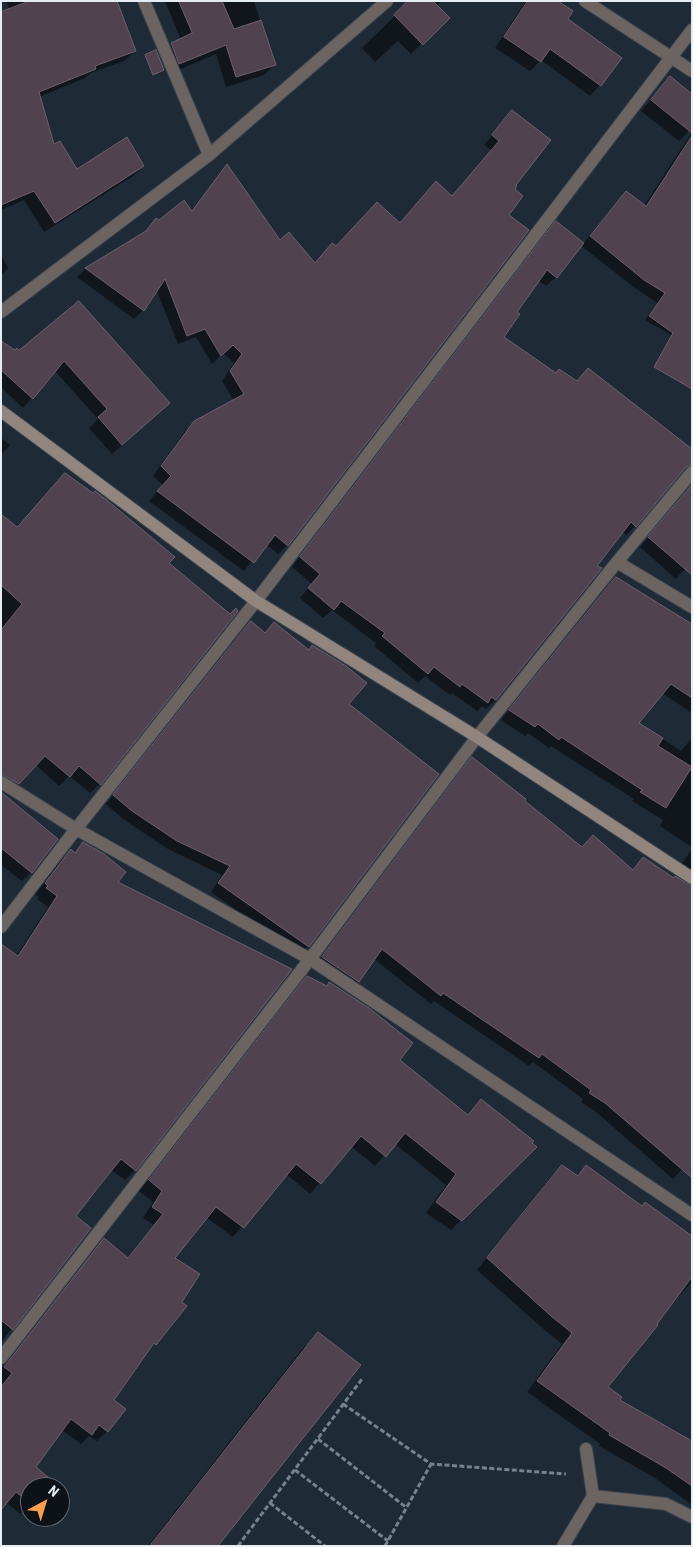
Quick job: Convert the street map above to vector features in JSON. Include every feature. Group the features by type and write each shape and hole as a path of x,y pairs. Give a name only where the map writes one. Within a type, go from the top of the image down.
{"street":[{"path":"144,1 209,155"},
{"path":"1,312 209,155 387,1"},
{"path":"585,1 692,71"},
{"path":"1,927 76,828 256,601 692,30"},
{"path":"1,411 256,601 478,737 692,878"},
{"path":"1,1358 478,737 617,562 692,472"},
{"path":"617,562 692,607"},
{"path":"1,782 76,828 310,958 692,1215"},
{"path":"563,1546 593,1496 586,1449"},
{"path":"593,1496 666,1504 692,1517"}],"path":[{"path":"239,1546 362,1379"},
{"path":"343,1404 431,1464 590,1476"},
{"path":"318,1439 407,1508"},
{"path":"385,1546 431,1464"},
{"path":"294,1470 388,1541"},
{"path":"270,1504 325,1546"}],"building":[{"path":"30,1 117,1 136,51 95,66 96,69 39,92 54,144 60,141 77,169 127,137 144,166 55,223 34,191 1,205 1,12"},
{"path":"179,1 222,1 234,29 261,20 276,65 236,77 226,45 179,64 171,43 192,33"},
{"path":"408,1 433,1 450,18 423,45 394,15"},
{"path":"528,1 558,1 573,11 568,19 622,58 601,86 550,49 541,62 504,37"},
{"path":"156,50 164,70 153,75 145,55"},
{"path":"670,76 692,94 692,133 651,100"},
{"path":"512,110 551,140 516,185 515,189 523,196 509,215 529,230 288,546 275,535 254,563 157,491 171,476 161,466 194,421 244,394 230,371 242,354 233,345 221,356 205,329 187,336 165,279 144,311 85,268 146,231 156,218 159,220 184,200 192,211 227,164 280,240 289,232 315,263 332,243 336,246 377,202 400,223 436,181 452,196 499,141 492,135"},
{"path":"692,136 692,389 654,367 673,333 649,316 665,293 644,280 590,236 626,191 646,206"},
{"path":"556,221 584,243 557,278 547,270 517,312 520,314 504,337 556,373 559,369 577,381 588,368 692,449 692,464 686,467 636,527 631,522 597,566 602,568 496,700 491,697 488,703 462,684 460,687 434,667 428,674 382,636 385,633 341,601 334,610 308,588 320,574 300,557"},
{"path":"79,301 170,403 122,445 98,417 107,409 64,361 33,399 1,370 1,341 15,350 17,348 19,350"},
{"path":"65,473 93,493 95,491 175,557 169,563 230,614 236,608 238,611 101,785 79,766 70,777 45,756 19,784 1,774 1,630 22,604 1,585 1,514 17,527"},
{"path":"692,485 692,575 648,537"},
{"path":"616,577 692,624 692,698 671,684 639,723 663,738 658,746 692,767 666,808 561,737 559,740 538,724 535,727 509,710"},
{"path":"251,621 265,633 274,622 309,650 312,645 346,666 367,683 349,704 439,774 309,947 218,883 230,866 177,841 132,811 113,795"},
{"path":"472,757 526,799 525,801 582,847 593,835 633,870 643,857 674,878 675,876 692,886 692,1178 605,1103 589,1093 591,1090 542,1054 539,1058 443,993 441,996 382,949 359,982 322,957"},
{"path":"1,792 58,839 32,873 1,848"},
{"path":"83,842 104,854 126,872 118,882 292,969 136,1171 121,1159 96,1190 76,1216 91,1228 13,1330 1,1320 1,944 18,956 57,896 46,888 48,886 45,883 71,849 75,853"},
{"path":"307,976 327,986 329,982 369,1008 413,1043 400,1060 468,1115 481,1099 534,1141 532,1143 537,1147 462,1221 436,1202 456,1174 405,1133 386,1157 361,1136 321,1184 296,1164 244,1228 216,1207 175,1258 200,1274 182,1302 187,1306 156,1345 154,1343 114,1400 126,1409 108,1432 99,1425 92,1435 71,1419 36,1467 48,1477 20,1477 20,1495 16,1492 1,1510 1,1387 12,1373 4,1367 104,1238 128,1258 163,1214 152,1207 162,1191 149,1180"},
{"path":"562,1165 578,1176 586,1165 642,1206 645,1202 692,1236 692,1277 658,1325 608,1387 622,1397 620,1400 692,1441 692,1486 666,1468 609,1435 610,1433 537,1381 572,1333 487,1258"},
{"path":"318,1332 361,1365 218,1546 150,1546"}]}
